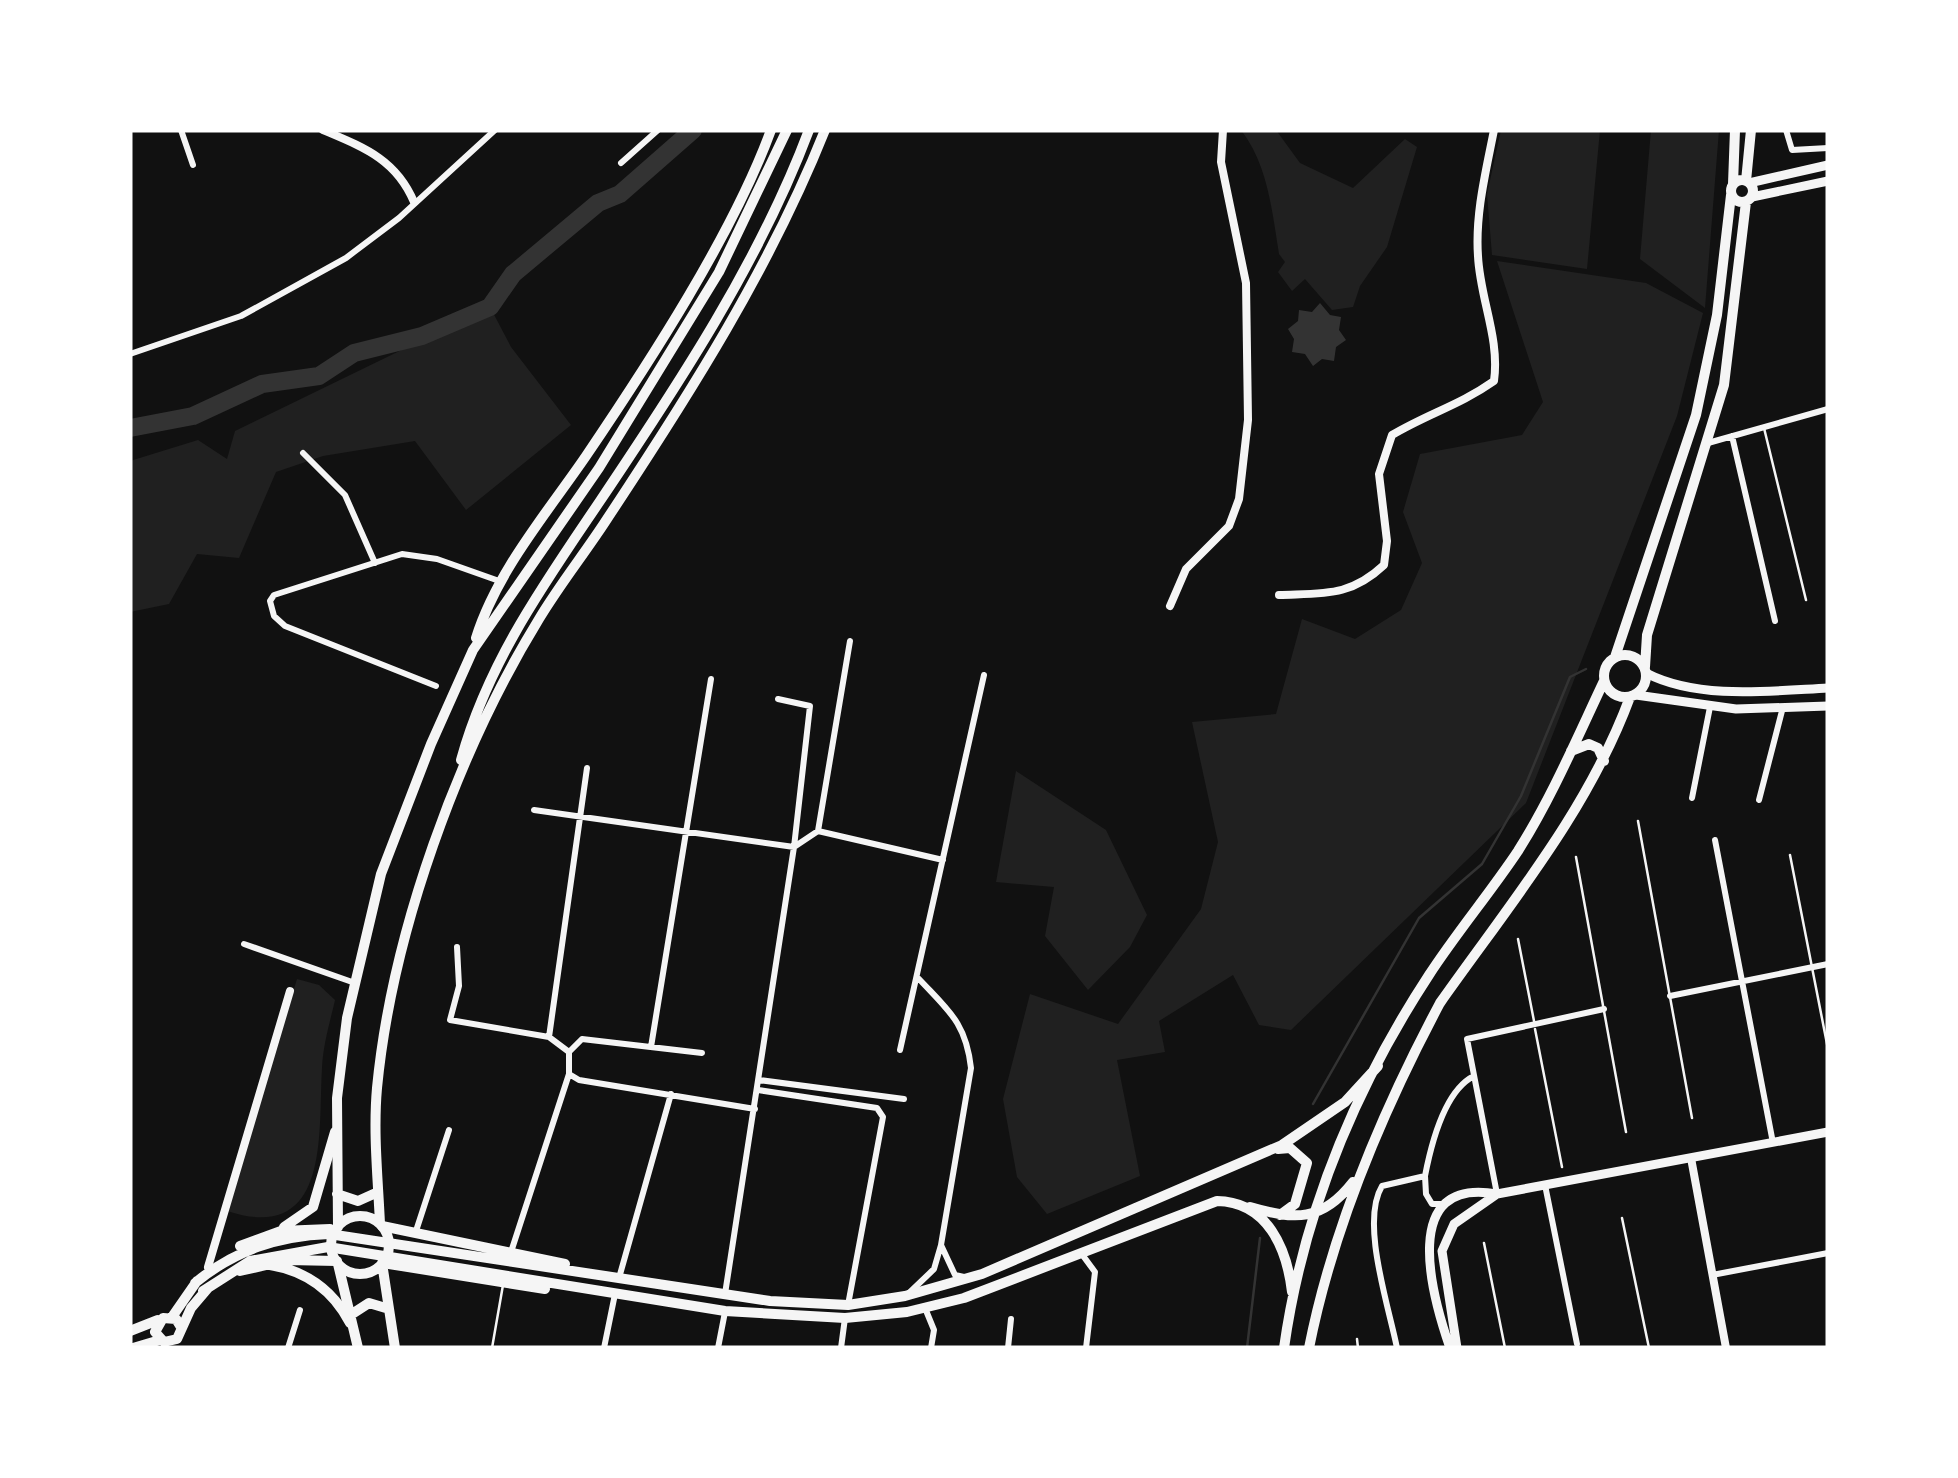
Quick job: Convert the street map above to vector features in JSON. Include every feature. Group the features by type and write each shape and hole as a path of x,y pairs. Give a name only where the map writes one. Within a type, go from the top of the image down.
{"main road":[{"path":"357,1342 332,1246 337,1228 339,1074 355,983 381,874 397,841 431,744 502,582 601,434 693,282 771,130"},
{"path":"473,650 676,347 745,222 787,130"},
{"path":"395,1348 383,1263 389,1244 381,1225 378,1192 376,1123 382,1048 430,851 468,734 506,645 536,591 699,346 766,226 809,130"},
{"path":"458,771 477,744 536,622 717,346 777,237 826,130"},
{"path":"1284,1348 1292,1292 1310,1220 1335,1150 1428,976 1517,852 1571,751 1604,681 1606,667 1615,657 1696,415 1717,315 1736,130"},
{"path":"1310,1348 1319,1296 1361,1169 1440,1003 1584,799 1633,696 1644,686 1647,635 1708,443 1730,354 1749,199 1752,130"},
{"path":"1732,190 1748,182 1828,165"},
{"path":"1732,190 1735,201 1828,181"},
{"path":"1615,657 1628,655 1666,683 1707,688 1828,688"},
{"path":"1604,681 1617,696 1710,707 1828,706"},
{"path":"1571,751 1589,744 1598,748 1604,762"},
{"path":"130,1331 172,1317 230,1258 264,1243 329,1234 725,1295 848,1305 906,1296 970,1278 1268,1150 1345,1102 1378,1066"},
{"path":"273,1233 313,1206 324,1179 337,1122"},
{"path":"1454,1348 1428,1242 1432,1224 1449,1203 1471,1194 1497,1194 1828,1132"},
{"path":"1268,1150 1290,1148 1307,1163 1295,1204 1279,1215"},
{"path":"199,1287 250,1261 318,1247 725,1311 845,1318 926,1308 964,1298 1186,1211 1230,1201 1298,1218 1320,1214 1342,1197 1361,1169"},
{"path":"337,1194 358,1201 378,1192"},
{"path":"1454,1348 1442,1252 1454,1224 1497,1194"},
{"path":"1230,1201 1258,1215 1273,1230 1288,1263 1292,1292"},
{"path":"133,1348 160,1340 176,1344 208,1266 228,1252 273,1233 301,1227 337,1228 363,1216 414,1235 619,1279"},
{"path":"199,1287 264,1264 306,1258 338,1262 360,1274 383,1263 503,1284 615,1294"},
{"path":"264,1264 305,1274 325,1289 342,1308 357,1342"},
{"path":"352,1314 369,1303 389,1309"},
{"path":"172,1317 181,1327"},
{"path":"159,1320 155,1328 160,1340"}],"street":[{"path":"182,130 193,164"},
{"path":"323,130 377,152 406,183 414,202"},
{"path":"130,354 241,316 346,258 495,130"},
{"path":"620,163 658,130"},
{"path":"1170,606 1186,568 1229,526 1239,500 1248,420 1246,283 1220,162 1223,130"},
{"path":"1280,596 1332,593 1362,586 1384,566 1387,541 1378,474 1392,434 1460,405 1494,380 1498,354 1478,257 1480,209 1494,130"},
{"path":"1786,130 1792,150 1828,148"},
{"path":"1708,443 1828,410"},
{"path":"1732,436 1775,621"},
{"path":"304,452 345,495 375,562"},
{"path":"436,686 285,626 274,616 270,601 274,594 402,554 420,555 502,582"},
{"path":"534,810 685,828 794,848 818,831 850,642"},
{"path":"900,1050 984,675"},
{"path":"651,1047 711,680"},
{"path":"725,1295 794,848 810,706 778,699"},
{"path":"1692,798 1710,707"},
{"path":"1759,800 1783,708"},
{"path":"549,1037 586,768"},
{"path":"818,831 942,860"},
{"path":"1715,840 1773,1143"},
{"path":"244,944 355,983"},
{"path":"457,947 460,986 450,1020 549,1037 569,1052"},
{"path":"1670,996 1828,964"},
{"path":"906,1296 934,1268 941,1246 970,1068 967,1038 956,1018 918,978"},
{"path":"208,1266 290,992"},
{"path":"1497,1194 1467,1039 1604,1009"},
{"path":"511,1254 569,1074 569,1052 582,1038 702,1053"},
{"path":"569,1074 578,1080 755,1109"},
{"path":"1449,1203 1432,1204 1426,1194 1425,1176 1451,1099 1459,1084 1474,1076"},
{"path":"759,1080 904,1099"},
{"path":"758,1090 877,1108 883,1118 848,1305"},
{"path":"619,1279 670,1094"},
{"path":"414,1235 449,1130"},
{"path":"1691,1158 1726,1348"},
{"path":"1397,1348 1374,1209 1382,1186 1425,1176"},
{"path":"1545,1185 1576,1344"},
{"path":"941,1246 955,1275 970,1278"},
{"path":"1080,1252 1095,1272 1086,1348"},
{"path":"1712,1275 1828,1252"},
{"path":"604,1348 615,1294"},
{"path":"926,1308 934,1330 931,1348"},
{"path":"288,1348 300,1310"},
{"path":"718,1348 725,1311"},
{"path":"841,1348 845,1318"},
{"path":"1008,1348 1011,1319"}],"lane":[{"path":"1764,427 1806,600"},
{"path":"1638,821 1692,1118"},
{"path":"1790,854 1828,1050"},
{"path":"1576,856 1626,1132"},
{"path":"1518,939 1562,1167"},
{"path":"1622,1218 1649,1348"},
{"path":"1484,1243 1505,1348"},
{"path":"492,1348 503,1284"},
{"path":"1356,1339 1358,1348"}],"shaded area":[{"path":"1241,130 1276,130 1300,163 1353,188 1405,139 1417,147 1387,247 1360,286 1353,307 1332,310 1305,279 1292,291 1278,272 1285,262 1279,254 1268,189"},
{"path":"1501,130 1600,130 1587,269 1492,255 1487,194"},
{"path":"1651,130 1719,130 1705,308 1640,259"},
{"path":"1497,261 1646,283 1703,313 1677,416 1526,803 1291,1030 1259,1025 1233,975 1159,1021 1165,1052 1117,1060 1140,1176 1047,1214 1017,1177 1003,1099 1030,994 1118,1024 1201,909 1218,842 1192,722 1276,714 1302,619 1355,639 1401,610 1422,563 1403,512 1420,454 1522,435 1543,402"},
{"path":"1320,303 1330,315 1341,317 1339,330 1346,340 1336,347 1334,361 1322,359 1313,366 1305,354 1292,352 1294,339 1288,329 1298,321 1299,310 1312,312"},
{"path":"490,307 511,347 571,425 466,510 415,441 323,456 276,472 239,558 197,554 169,604 130,612 130,461 198,440 227,459 235,431"},
{"path":"1016,771 1106,830 1147,915 1130,947 1088,990 1045,936 1054,887 996,882"},
{"path":"297,979 319,985 335,1000 324,1051 318,1151 312,1177 302,1198 285,1212 261,1217 227,1211"}],"waterway":[{"path":"130,428 193,416 262,384 319,376 354,353 422,336 490,307 513,274 598,203 620,194 693,130"},
{"path":"1313,1104 1419,918 1482,864 1521,796 1570,677 1586,669"},
{"path":"1247,1348 1260,1238"}]}
